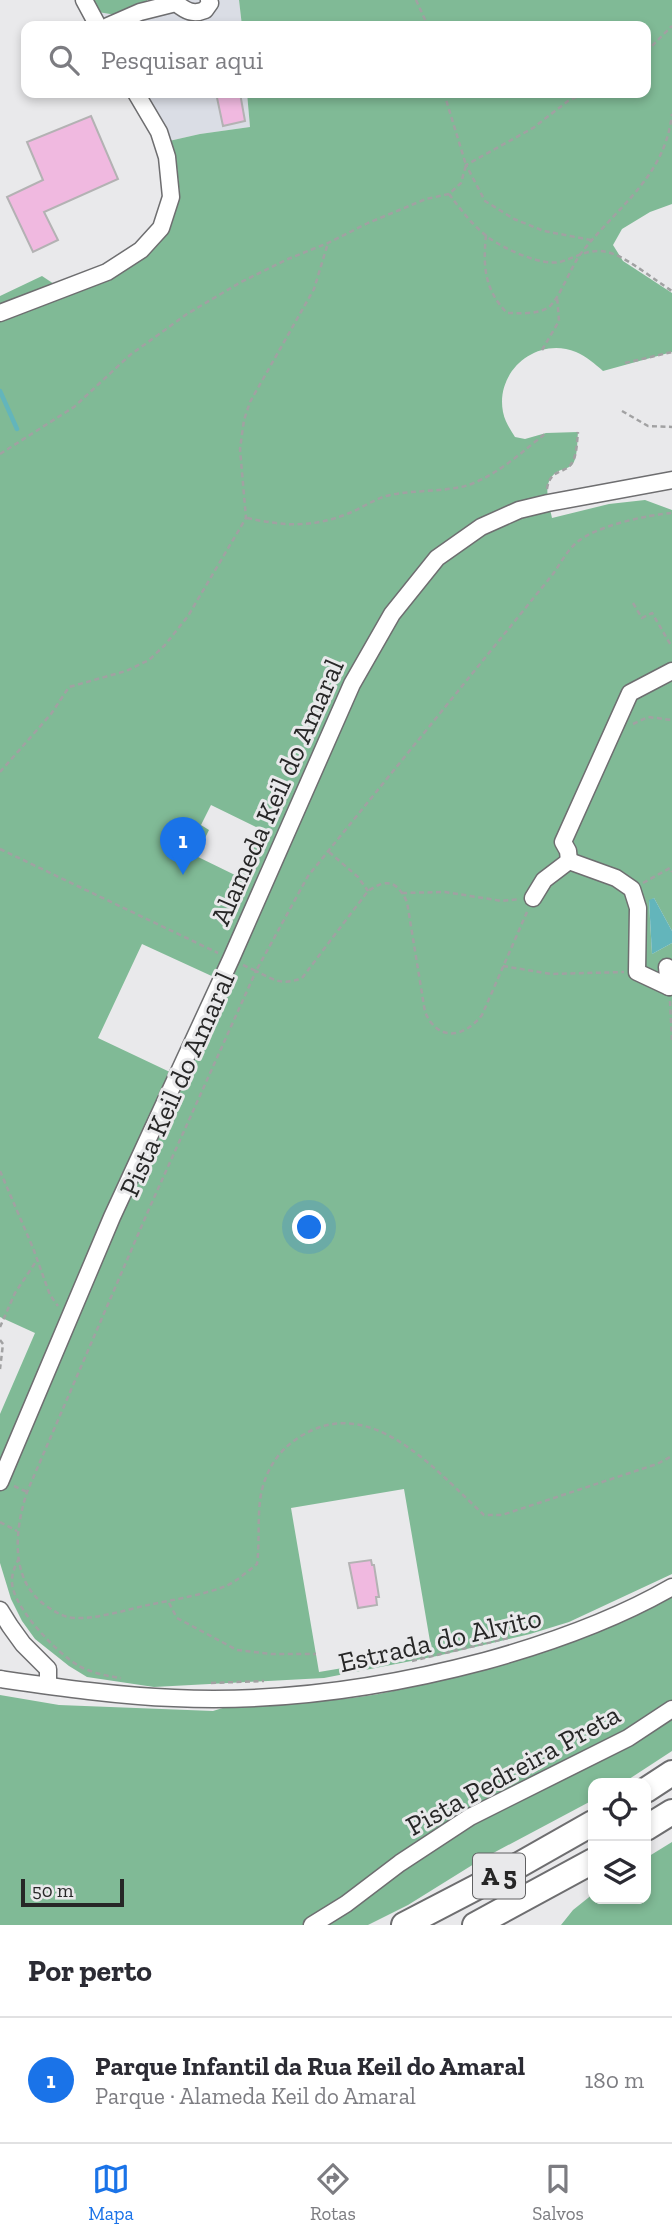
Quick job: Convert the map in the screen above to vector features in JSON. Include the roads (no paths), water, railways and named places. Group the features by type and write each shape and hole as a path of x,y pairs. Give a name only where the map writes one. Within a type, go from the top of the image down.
{"highway":[{"path":"651,1787 672,1773"},
{"path":"651,1825 672,1812"},
{"name":"A 5","path":"404,1925 588,1826"},
{"name":"A 5","path":"475,1925 588,1864"}],"street":[{"path":"83,0 95,21"},
{"path":"119,21 177,1 187,12 198,13 205,10 209,0"},
{"path":"0,313 107,272 141,250 161,228 171,197 167,157 159,132 139,98"},
{"name":"Alameda Keil do Amaral","path":"0,1482 67,1321 352,684 392,614 437,558 465,537 500,518 548,503 672,480"},
{"path":"569,861 563,842 630,693 672,671"},
{"path":"569,861 616,878 632,889 638,908 637,972 669,987 667,967"},
{"path":"533,898 544,880 569,861"},
{"name":"Estrada do Alvito","path":"0,1679 182,1698 282,1696 359,1688 405,1681 564,1637 599,1624 672,1587"},
{"path":"0,1609 23,1644 48,1668 48,1685"},
{"name":"Pista Pedreira Preta","path":"312,1925 470,1817 628,1738 672,1709"}],"water":[{"path":"654,898 672,931 672,943 652,954 649,900"}],"waterway":[{"path":"0,391 17,429"}],"place":[{"name":"Parque Infantil da Rua Keil do Amaral","path":"183,875"}]}
